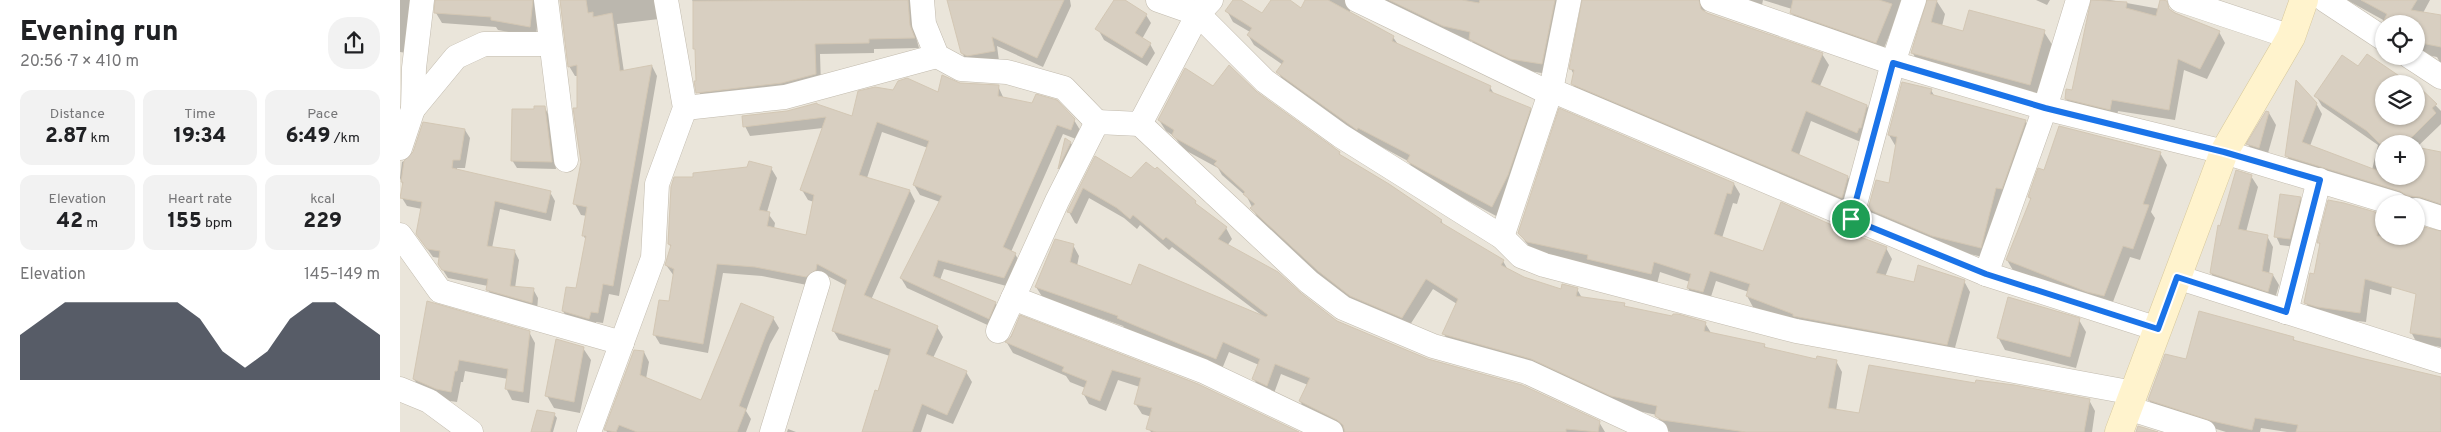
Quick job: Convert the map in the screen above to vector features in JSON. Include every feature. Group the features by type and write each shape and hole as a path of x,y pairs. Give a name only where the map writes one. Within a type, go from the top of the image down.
{"street":[{"path":"400,148 413,109 416,41 422,0"},
{"path":"546,0 566,160"},
{"path":"589,432 653,258 657,184 685,108 666,0"},
{"path":"922,0 924,24 938,56 961,69 1008,72 1064,88 1097,122 1140,124 1309,282 1342,308 1433,346 1527,372 1656,432"},
{"path":"1158,0 1204,7 1265,81 1341,136 1502,237 1521,256 1544,265 1796,331 2127,411 2204,432"},
{"path":"1357,0 1541,89 1551,90 1851,219 1986,274 2158,329"},
{"path":"1502,237 1551,90 1569,0"},
{"path":"1712,0 1893,63 2045,108 2224,152 2375,197"},
{"path":"1851,219 1893,63 1914,0"},
{"path":"1986,274 2045,108 2078,0"},
{"path":"2180,0 2291,36"},
{"path":"2127,411 2224,152 2291,36 2304,0"},
{"path":"2325,0 2375,33"},
{"path":"1140,124 1204,7"},
{"path":"413,109 456,57 484,44 552,44"},
{"path":"685,108 785,97 938,56"},
{"path":"2423,65 2441,77"},
{"path":"998,331 1057,201 1097,122"},
{"path":"2286,312 2320,180"},
{"path":"2425,213 2441,218"},
{"path":"400,235 440,291 622,343"},
{"path":"2177,277 2441,361"},
{"path":"772,432 818,283"},
{"path":"1013,298 1203,371 1331,432"},
{"path":"400,389 429,401 471,432"}],"shaded area":[{"path":"400,0 2441,0 2441,432 400,432"}],"building":[{"path":"435,0 533,0 530,27 491,20 491,17 434,13"},
{"path":"560,0 586,0 588,13 593,12 593,17 612,13 620,71 652,65 613,286 603,284 598,313 591,312 589,319 562,311 566,287 576,288 586,236 582,236 587,207 573,204 581,162 573,108 577,108 577,65 568,67"},
{"path":"908,0 910,25 915,38 869,39 869,43 815,44 816,74 782,83 696,93 694,81 696,81 695,49 693,49 693,1"},
{"path":"947,0 1064,0 1037,58 992,37 995,51 967,56 961,53"},
{"path":"1114,0 1125,0 1147,14 1135,33 1151,43 1142,58 1095,29"},
{"path":"1233,0 1241,0 1262,13 1271,0 1290,0 1301,8 1305,0 1328,0 1394,36 1392,41 1491,86 1489,91 1531,108 1508,175 1492,207 1410,163 1407,161 1410,155 1358,128 1357,130 1276,72 1284,61 1247,35 1252,28 1225,11"},
{"path":"1389,0 1462,0 1479,3 1480,0 1555,0 1542,64 1510,59 1469,39 1470,32 1443,26"},
{"path":"1582,0 1699,0 1701,9 1707,13 1823,53 1811,82 1867,105 1861,128 1859,128 1857,133 1806,111 1791,151 1848,176 1842,198 1571,84 1574,70 1569,69"},
{"path":"1793,0 1879,0 1892,4 1876,43 1790,13"},
{"path":"1927,0 1937,0 1931,22 1963,31 1969,10 2045,30 2030,85 1911,53"},
{"path":"2091,0 2127,2 2126,8 2156,16 2160,0 2163,0 2167,1 2169,9 2175,13 2220,31 2200,69 2178,59 2169,110 2112,100 2110,110 2065,99 2066,89 2072,90"},
{"path":"2361,0 2417,0 2411,10 2441,15 2441,47 2425,44 2425,15 2387,14"},
{"path":"2367,54 2375,59 2375,65 2383,65 2398,75 2375,75 2375,125 2424,125 2414,135 2375,135 2375,139 2367,131 2314,96 2342,55 2358,66"},
{"path":"1229,65 1257,92 1340,152 1339,154 1389,184 1442,220 1440,222 1504,260 1501,265 1524,277 1561,289 1562,284 1578,288 1576,296 1625,303 1624,306 1672,316 1673,314 1678,314 1706,322 1704,331 1765,344 1764,347 1816,359 1817,356 1837,360 1828,408 1859,413 1869,365 1975,383 1976,380 2014,385 2090,399 2084,432 1746,432 1662,420 1655,416 1657,406 1611,396 1531,359 1442,334 1458,299 1426,279 1402,318 1350,296 1318,271 1250,208 1255,204 1243,194 1245,192 1214,164 1217,161 1175,138 1172,135 1174,130 1158,120 1185,68 1213,86"},
{"path":"942,75 960,83 999,85 998,96 1032,103 1036,94 1057,100 1075,119 1071,130 1057,125 1003,247 1016,253 1004,278 938,260 933,276 996,302 989,319 900,278 942,196 913,185 929,141 877,122 859,175 910,190 864,295 938,326 926,354 967,371 947,415 922,404 912,432 862,432 875,390 878,391 891,349 832,331 847,280 817,264 816,270 806,277 755,267 717,264 703,344 653,335 659,300 669,301 674,269 665,265 671,245 668,244 671,187 674,177 693,177 693,173 747,167 749,161 772,167 759,210 770,212 767,226 806,235 814,195 800,190 826,117 743,127 742,116 787,111 817,103 852,116 858,91 875,87 893,90 898,81 907,78 938,92"},
{"path":"2296,80 2317,103 2302,142 2375,170 2375,183 2285,156"},
{"path":"1902,82 1932,89 1930,94 2026,120 2002,189 1996,188 1981,248 1932,236 1868,209 1876,180 1889,183 1897,137 1888,135"},
{"path":"2425,93 2437,104 2432,108 2436,113 2425,124"},
{"path":"534,106 545,106 552,162 511,161 512,109 534,109"},
{"path":"1559,108 1734,183 1731,194 1727,193 1714,234 1763,251 1781,202 1847,232 1887,247 1876,273 1914,282 1918,265 1965,280 1947,345 1793,316 1793,314 1746,296 1750,284 1710,271 1703,292 1687,288 1691,274 1654,262 1651,274 1587,259 1588,255 1527,242 1518,233"},
{"path":"2266,111 2269,112 2259,148 2246,144"},
{"path":"423,122 465,129 460,160 453,160 452,168 551,191 546,213 495,201 487,246 515,250 510,286 534,288 532,303 486,290 488,279 442,270 438,264 440,251 427,249 416,234 422,202 400,198 403,182 401,182 404,161 413,152"},
{"path":"2059,126 2161,152 2143,204 2149,205 2133,249 2123,246 2104,296 2087,292 2006,260 2031,198 2028,197 2038,168 2044,170"},
{"path":"1065,138 1071,142 1058,169"},
{"path":"2425,149 2441,152 2441,204 2425,199 2425,195 2406,195 2400,191 2380,185 2425,185"},
{"path":"1095,156 1131,178 1146,162 1155,169 1157,167 1196,201 1195,203 1227,227 1218,239 1278,272 1337,321 1428,359 1522,385 1600,421 1598,432 1566,429 1566,432 1345,432 1343,425 1337,420 1299,401 1310,378 1275,364 1267,386 1252,379 1260,359 1223,342 1216,359 1117,318 1118,316 1035,287 1055,239 1074,244 1070,262 1131,285 1139,264 1266,317 1268,315 1166,237 1163,240 1133,215 1130,219 1117,208 1083,188 1071,213 1067,212"},
{"path":"2236,170 2252,175 2238,229 2268,235 2262,271 2273,274 2268,292 2210,273 2218,225 2220,226"},
{"path":"2280,194 2301,197 2290,239 2274,237"},
{"path":"2328,200 2375,212 2375,245 2425,245 2425,227 2441,231 2441,338 2410,333 2416,294 2365,279 2360,313 2317,307 2304,303 2310,273 2314,274 2320,243 2317,243"},
{"path":"2008,297 2080,318 2070,357 1997,338"},
{"path":"427,301 530,331 523,392 505,389 508,369 459,360 451,392 436,389 413,379"},
{"path":"741,303 774,317 739,406 746,409 737,432 637,432 619,425 616,432 604,430 634,350 644,351 640,375 701,400"},
{"path":"2199,311 2294,337 2293,340 2441,377 2441,432 2296,432 2298,425 2255,418 2252,430 2212,421 2148,400 2165,354 2186,359"},
{"path":"1020,315 1198,384 1299,432 1156,432 1146,429 1152,408 1134,404 1141,378 1112,370 1100,401 1082,394 1087,381 1062,371 1064,367 1005,342 1011,337"},
{"path":"556,339 584,347 574,402 545,396"},
{"path":"537,410 555,413 550,432 531,432"},
{"path":"2138,426 2158,432 2136,432"}],"route":[{"path":"1893,63 2045,108 2224,152 2320,180 2286,312 2177,277 2158,329 1986,274 1851,219 1893,63"}]}
